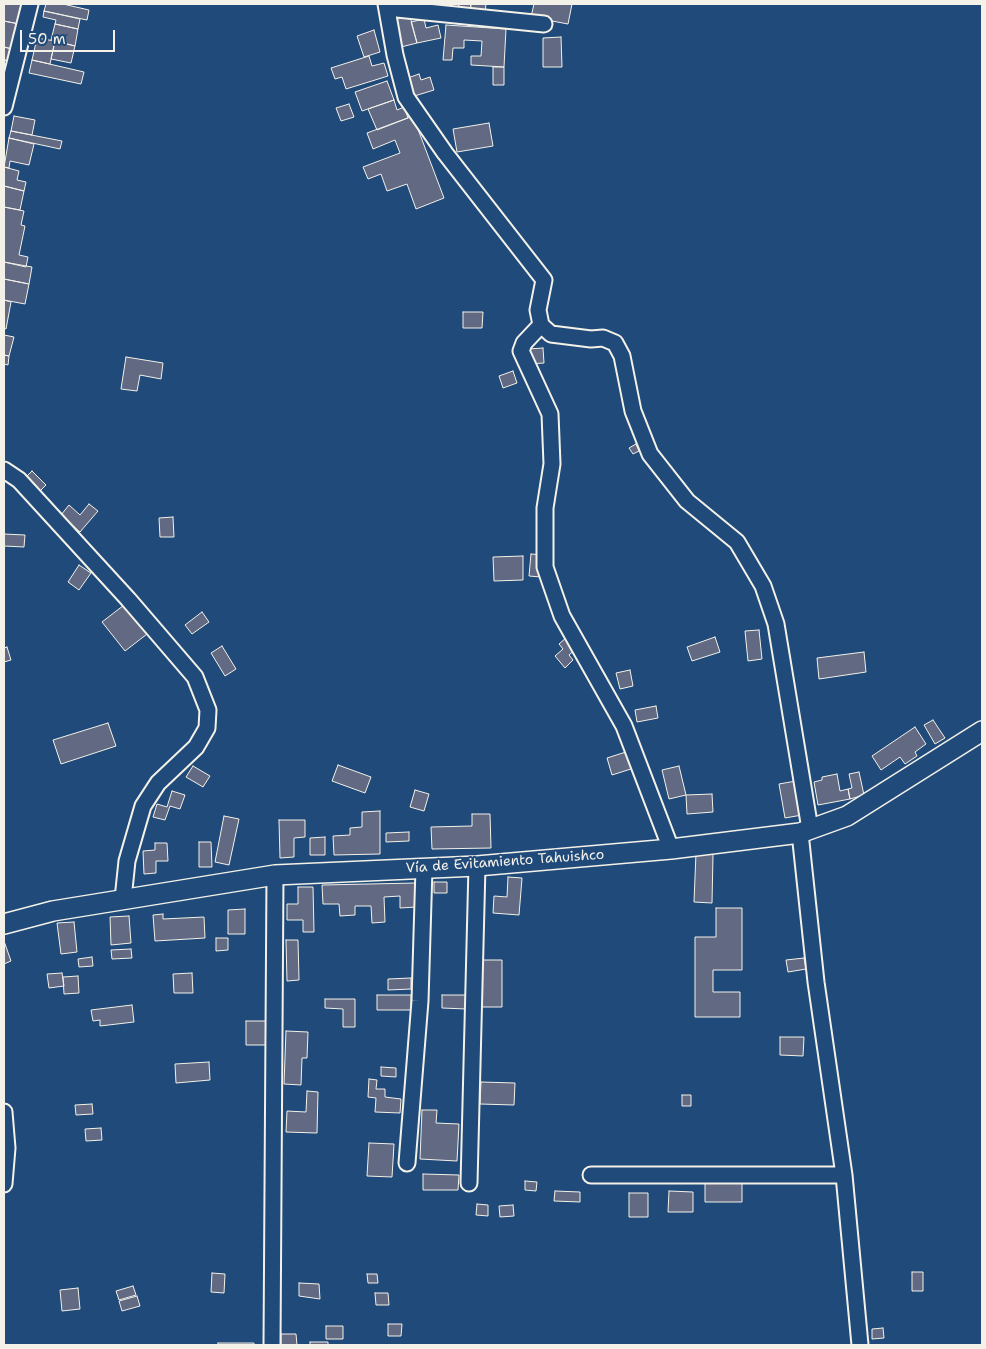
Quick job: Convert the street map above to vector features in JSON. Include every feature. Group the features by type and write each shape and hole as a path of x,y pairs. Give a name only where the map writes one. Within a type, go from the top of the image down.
{"main road":[{"name":"Vía de Evitamiento Tahuishco","path":"4,924 53,911 274,875 477,866 671,849 805,831 847,816 982,731"}],"street":[{"path":"4,108 30,4"},
{"path":"544,24 386,6 394,55 406,97 445,154 544,280 538,310 541,325 551,334 591,339 603,338 615,343 622,356 633,411 650,454 687,501 737,542 763,586 776,624 805,831 816,982 844,1175 860,1345"},
{"path":"541,325 524,343 521,351 550,414 552,464 544,508 545,567 562,616 624,726 671,849"},
{"path":"4,470 19,480 134,606 194,677 208,710 207,728 196,747 158,783 143,806 131,843 122,899"},
{"path":"469,1183 477,866"},
{"path":"406,1163 420,1001 424,868"},
{"path":"272,1345 274,875"},
{"path":"4,1112 7,1148 4,1184"},
{"path":"591,1175 844,1175"}],"building":[{"path":"4,4 23,4 19,24 4,21"},
{"path":"46,4 63,4 89,10 87,20 44,11"},
{"path":"440,4 459,4 458,10 439,8"},
{"path":"459,4 471,4 470,12 458,10"},
{"path":"471,4 486,4 485,13 470,12"},
{"path":"534,4 572,4 568,24 531,17"},
{"path":"44,11 80,19 78,29 55,24 56,20 43,17"},
{"path":"410,16 417,43 401,47 393,20"},
{"path":"424,19 426,28 438,25 441,38 417,43 411,22"},
{"path":"4,21 19,24 12,49 4,47"},
{"path":"55,24 78,29 75,46 51,40"},
{"path":"446,25 506,29 504,67 471,65 471,56 481,56 482,41 464,40 464,48 453,48 452,60 443,60"},
{"path":"374,30 380,52 364,57 357,36"},
{"path":"561,37 562,67 543,67 543,38"},
{"path":"37,38 55,41 50,64 32,60"},
{"path":"55,41 75,46 71,63 51,59"},
{"path":"4,47 12,49 9,61 4,60"},
{"path":"369,56 372,66 384,63 388,76 346,89 342,77 335,79 331,68"},
{"path":"4,60 9,61 4,79"},
{"path":"32,60 84,72 81,84 29,73"},
{"path":"493,67 504,67 504,85 493,85"},
{"path":"419,74 421,80 430,77 434,90 411,97 405,79"},
{"path":"387,81 394,100 362,111 355,92"},
{"path":"394,100 397,110 404,107 408,118 377,130 368,109"},
{"path":"349,104 354,117 341,121 336,108"},
{"path":"14,116 35,120 32,135 11,131"},
{"path":"413,116 444,198 416,209 407,184 387,191 381,174 368,179 363,167 400,153 395,140 373,149 367,133"},
{"path":"489,123 493,146 457,152 453,129"},
{"path":"11,131 62,141 60,149 9,138"},
{"path":"9,138 34,144 29,165 10,161 9,168 4,167"},
{"path":"4,167 19,171 17,180 26,182 24,191 4,186"},
{"path":"4,186 24,191 20,210 4,207"},
{"path":"4,207 24,211 21,225 25,226 19,255 28,257 26,267 4,262"},
{"path":"4,262 32,267 29,284 4,279"},
{"path":"4,279 29,284 25,304 4,300"},
{"path":"4,300 11,302 6,329 4,328"},
{"path":"463,312 483,312 482,328 463,328"},
{"path":"4,335 14,337 9,356 4,355"},
{"path":"543,348 544,363 529,364 528,349"},
{"path":"4,355 9,356 8,365 4,364"},
{"path":"126,357 163,363 161,379 140,375 137,391 121,389"},
{"path":"513,371 517,383 503,388 499,376"},
{"path":"636,444 639,451 633,454 629,448"},
{"path":"32,471 46,485 36,495 22,481"},
{"path":"89,504 98,511 80,532 61,515 69,505 80,515"},
{"path":"173,517 174,537 160,537 159,518"},
{"path":"4,534 25,535 24,547 4,546"},
{"path":"531,554 543,555 541,577 529,576"},
{"path":"523,556 523,580 494,581 493,557"},
{"path":"79,565 91,573 79,590 68,582"},
{"path":"128,602 151,631 125,651 102,622"},
{"path":"202,612 209,622 192,634 185,625"},
{"path":"759,630 762,659 748,661 745,631"},
{"path":"567,637 577,648 569,655 573,660 565,668 555,656 563,649 559,644"},
{"path":"715,637 720,652 692,661 687,647"},
{"path":"222,646 236,669 225,676 211,653"},
{"path":"7,647 11,660 4,662 4,648"},
{"path":"864,652 866,672 819,679 817,658"},
{"path":"630,670 633,686 620,689 616,673"},
{"path":"656,706 658,718 637,722 635,710"},
{"path":"933,720 945,738 935,744 924,725"},
{"path":"108,723 116,746 61,764 53,740"},
{"path":"915,727 926,744 915,752 917,756 905,764 900,757 881,770 872,756"},
{"path":"629,751 634,768 612,775 607,758"},
{"path":"338,765 371,777 365,793 332,781"},
{"path":"193,766 210,776 203,787 186,777"},
{"path":"679,766 686,795 669,799 662,770"},
{"path":"859,772 864,795 850,799 848,789 852,788 849,774"},
{"path":"837,774 840,791 848,789 850,799 818,805 814,782 822,780 822,777"},
{"path":"796,781 802,815 785,818 779,784"},
{"path":"415,790 429,794 424,811 410,807"},
{"path":"172,791 185,795 180,809 170,806 165,820 153,817 157,804 167,807"},
{"path":"712,794 713,812 687,814 686,795"},
{"path":"380,811 380,854 334,855 333,836 350,835 350,828 362,827 362,812"},
{"path":"472,814 490,814 491,848 432,849 431,827 472,826"},
{"path":"224,816 239,819 229,865 215,862"},
{"path":"279,820 305,820 305,837 294,838 294,857 280,858"},
{"path":"409,832 409,841 386,842 386,833"},
{"path":"325,837 325,855 310,855 310,838"},
{"path":"199,842 211,842 212,867 199,867"},
{"path":"155,843 167,843 168,861 156,861 156,873 144,874 143,851 155,850"},
{"path":"696,853 713,854 712,903 694,902"},
{"path":"508,877 522,878 519,915 493,913 494,896 507,897"},
{"path":"434,882 447,882 447,893 434,893"},
{"path":"416,883 416,907 400,908 400,896 384,897 385,922 372,923 371,906 355,906 355,915 340,916 339,904 323,904 322,885"},
{"path":"298,887 313,887 314,932 303,932 303,920 287,920 287,904 298,904"},
{"path":"716,908 742,908 742,970 713,970 713,992 740,992 740,1017 695,1017 695,937 716,937"},
{"path":"245,909 245,934 228,934 228,910"},
{"path":"163,914 163,919 204,917 205,938 155,941 153,915"},
{"path":"129,916 131,943 111,945 110,917"},
{"path":"74,922 77,952 61,954 57,923"},
{"path":"216,938 228,938 228,950 216,951"},
{"path":"286,940 298,940 299,980 287,981"},
{"path":"4,941 11,961 4,964"},
{"path":"131,949 132,958 112,959 111,950"},
{"path":"92,957 93,966 79,967 78,959"},
{"path":"804,958 806,969 788,972 786,960"},
{"path":"482,960 502,960 502,1007 482,1007"},
{"path":"62,973 64,986 49,988 47,974"},
{"path":"192,973 193,993 174,993 173,974"},
{"path":"78,976 79,993 64,994 63,977"},
{"path":"411,978 411,989 388,990 388,979"},
{"path":"377,995 411,995 411,1010 377,1010"},
{"path":"442,995 466,995 466,1009 442,1008"},
{"path":"325,999 355,999 355,1027 343,1027 343,1009 325,1008"},
{"path":"132,1005 134,1022 100,1026 100,1020 93,1021 91,1010"},
{"path":"246,1021 267,1021 266,1045 246,1045"},
{"path":"286,1031 308,1032 307,1058 302,1058 301,1085 284,1084"},
{"path":"780,1037 804,1037 803,1056 780,1055"},
{"path":"209,1062 210,1080 176,1083 175,1064"},
{"path":"381,1067 396,1068 396,1077 381,1076"},
{"path":"369,1079 377,1080 376,1089 385,1089 385,1097 401,1099 400,1113 375,1112 376,1098 368,1097"},
{"path":"481,1082 515,1083 514,1105 480,1104"},
{"path":"307,1091 318,1092 317,1133 286,1132 287,1111 306,1112"},
{"path":"682,1095 691,1095 691,1106 682,1106"},
{"path":"92,1104 93,1114 76,1115 75,1105"},
{"path":"422,1110 437,1110 436,1123 459,1124 457,1161 420,1159"},
{"path":"101,1128 102,1140 86,1141 85,1129"},
{"path":"369,1143 394,1144 392,1177 367,1176"},
{"path":"423,1174 459,1175 458,1190 423,1190"},
{"path":"742,1176 742,1202 705,1202 705,1182"},
{"path":"525,1181 537,1182 536,1191 525,1190"},
{"path":"555,1191 580,1192 580,1202 554,1201"},
{"path":"669,1191 693,1192 693,1212 668,1212"},
{"path":"629,1193 648,1193 648,1217 629,1217"},
{"path":"477,1204 488,1205 488,1216 476,1215"},
{"path":"513,1205 514,1216 500,1217 499,1206"},
{"path":"912,1272 923,1272 923,1291 912,1291"},
{"path":"212,1273 225,1274 224,1293 211,1292"},
{"path":"367,1274 377,1274 378,1283 368,1283"},
{"path":"299,1283 319,1284 320,1299 299,1296"},
{"path":"133,1286 136,1295 119,1300 116,1291"},
{"path":"78,1288 80,1309 62,1311 60,1290"},
{"path":"375,1293 388,1293 389,1305 376,1305"},
{"path":"137,1296 140,1306 122,1311 119,1301"},
{"path":"388,1324 402,1324 401,1336 388,1336"},
{"path":"326,1326 343,1326 343,1339 326,1339"},
{"path":"883,1328 884,1338 872,1339 872,1329"},
{"path":"281,1334 296,1334 297,1345 281,1345"},
{"path":"310,1342 328,1342 328,1345 310,1345"},
{"path":"218,1343 254,1343 254,1345 218,1345"}]}
